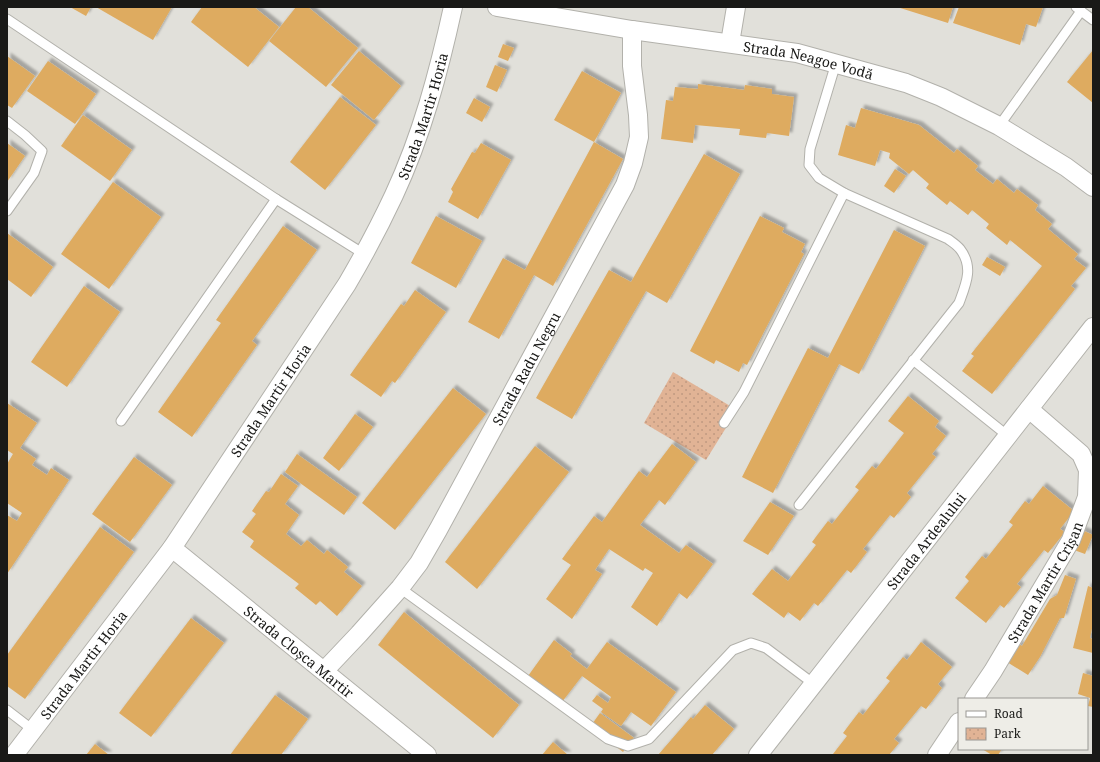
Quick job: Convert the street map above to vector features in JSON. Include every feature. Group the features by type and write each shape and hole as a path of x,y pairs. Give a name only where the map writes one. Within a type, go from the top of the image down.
{"street":[{"name":"Strada Martir Horia","path":"14,755 172,548 347,284 394,195 425,117 436,81 453,7"},
{"name":"Strada Neagoe Vodă","path":"497,7 632,30 797,53 906,83 941,97 999,126 1066,167 1093,187"},
{"path":"730,43 736,7"},
{"name":"Strada Radu Negru","path":"324,671 400,588 419,563 625,185 633,163 639,138 638,115 632,66 632,30"},
{"name":"Strada Ardealului","path":"758,755 1093,327"},
{"name":"Strada Martir Crișan","path":"975,698 993,671 1071,540 1087,497 1088,470 1081,454 1029,409"},
{"name":"Strada Cloșca Martir","path":"172,548 426,755"},
{"path":"937,755 958,724"}],"lane":[{"path":"999,126 1079,9 1093,20"},
{"path":"7,19 276,199 364,254"},
{"path":"798,505 959,303 966,286 968,265 960,249 948,239 844,193 819,178 809,165 810,149 836,63"},
{"path":"7,121 25,134 42,151 34,173 7,211"},
{"path":"724,423 744,392 844,193"},
{"path":"121,421 276,199"},
{"path":"913,360 1008,436"},
{"path":"400,588 608,739 628,746 649,739 733,650 751,643 766,648 814,684"},
{"path":"7,710 33,730"}],"green space":[{"path":"673,372 737,410 706,460 644,423"}],"building":[{"path":"70,7 91,7 86,16"},
{"path":"96,7 172,7 153,40"},
{"path":"202,7 254,7 279,27 248,67 191,22"},
{"path":"296,7 308,7 358,48 326,87 269,41"},
{"path":"897,7 953,7 948,23"},
{"path":"959,7 1043,7 1036,27 1026,24 1020,45 953,23"},
{"path":"503,44 514,48 508,61 498,57"},
{"path":"1093,50 1093,103 1067,82"},
{"path":"359,51 401,86 374,120 331,85"},
{"path":"7,56 35,76 12,108 7,105"},
{"path":"48,61 96,94 75,124 27,91"},
{"path":"495,65 507,70 497,92 486,87"},
{"path":"582,71 621,93 594,142 554,120"},
{"path":"698,84 744,90 745,85 772,89 772,94 794,97 789,136 767,133 766,138 739,135 740,129 695,125 693,143 661,139 666,100 673,101 675,87 698,89"},
{"path":"340,97 376,125 325,190 290,162"},
{"path":"474,98 490,107 482,122 466,113"},
{"path":"861,108 919,125 954,153 957,149 978,166 975,170 993,184 997,179 1014,193 1017,189 1038,205 1035,210 1052,224 1048,229 1078,254 1074,259 1086,268 1071,286 1075,289 992,394 962,371 974,356 971,354 1042,266 1010,240 1007,245 986,228 989,224 972,210 968,215 950,201 947,205 926,188 929,184 913,170 909,174 889,158 890,153 880,150 875,166 838,155 846,125 855,128"},
{"path":"83,115 132,150 110,181 61,146"},
{"path":"594,142 623,159 553,286 534,275 499,339 468,322 503,258 525,270"},
{"path":"7,143 25,156 7,182"},
{"path":"481,143 511,160 478,219 448,202 453,192 451,189 472,152 475,153"},
{"path":"704,154 740,174 667,303 646,291 572,419 536,398 609,270 631,282"},
{"path":"895,169 906,176 894,193 884,186"},
{"path":"113,182 161,217 109,289 61,254"},
{"path":"436,216 482,241 456,288 411,263"},
{"path":"760,216 784,228 782,232 805,244 801,252 804,254 747,365 743,363 739,372 716,360 714,364 690,351"},
{"path":"283,226 317,250 252,341 257,345 192,437 158,412 221,323 216,320"},
{"path":"894,230 925,246 859,374 839,364 773,493 742,477 808,348 828,358"},
{"path":"7,233 53,267 31,297 7,279"},
{"path":"987,257 1005,267 1000,276 982,265"},
{"path":"84,286 120,312 67,387 31,362"},
{"path":"415,290 446,312 395,383 392,381 381,397 350,375 401,304 404,306"},
{"path":"453,388 486,414 395,530 362,503"},
{"path":"908,396 939,421 935,427 946,436 932,454 936,457 907,493 911,497 894,518 890,515 863,549 867,552 851,573 847,570 818,606 814,603 800,621 788,612 784,618 752,594 772,569 788,581 816,545 812,542 828,521 832,524 859,490 855,487 872,466 876,469 904,433 888,421"},
{"path":"7,403 37,423 20,448 36,459 32,465 47,475 51,468 69,480 7,574 7,515 17,521 22,513 7,503 7,464 13,454 7,450"},
{"path":"355,414 373,427 339,471 323,458"},
{"path":"672,444 696,462 665,505 659,500 640,525 679,553 686,545 713,564 687,599 679,593 657,626 631,607 653,573 645,568 643,571 609,549 595,570 602,574 572,619 546,599 571,565 562,559 594,516 602,522 639,471 647,477"},
{"path":"535,446 569,472 477,589 445,562"},
{"path":"297,454 357,497 344,515 285,472"},
{"path":"134,457 172,485 130,542 92,514"},
{"path":"281,474 298,486 285,504 299,515 286,534 301,546 307,540 324,554 327,550 348,567 344,572 362,586 337,616 320,601 316,605 295,588 299,584 250,547 254,541 242,532 256,514 252,511 266,491 269,492"},
{"path":"1043,486 1074,511 1060,529 1065,532 1048,553 1044,550 1017,584 1021,587 1004,608 1000,605 986,623 955,598 969,581 965,577 982,556 986,559 1013,525 1009,522 1025,501 1029,504"},
{"path":"770,502 794,516 768,555 743,541"},
{"path":"100,527 134,552 25,699 7,686 7,655"},
{"path":"1082,530 1093,535 1085,554 1074,550"},
{"path":"1065,575 1076,579 1064,618 1060,618 1040,657 1028,675 1007,662 1019,644 1022,646 1050,599 1057,595"},
{"path":"1088,586 1093,588 1093,624 1090,638 1093,639 1093,653 1073,648"},
{"path":"404,612 519,705 493,738 378,645"},
{"path":"191,618 224,643 151,737 119,713"},
{"path":"554,640 572,654 570,656 587,669 607,642 676,692 651,726 631,712 621,726 601,712 603,709 592,701 597,695 608,703 611,697 582,676 562,702 528,676"},
{"path":"921,642 952,667 938,684 942,688 926,709 921,706 894,739 899,743 889,755 834,755 833,754 847,736 843,733 859,712 863,715 890,681 886,678 903,657 907,660"},
{"path":"1083,673 1093,676 1093,707 1088,706 1090,698 1078,694"},
{"path":"275,695 308,719 281,755 230,755"},
{"path":"705,705 734,729 712,755 658,755 691,717 693,719"},
{"path":"600,713 634,738 623,752 590,727"},
{"path":"553,742 568,755 542,755"},
{"path":"95,744 109,755 86,755"},
{"path":"984,750 1001,750 998,755 992,755"}]}
